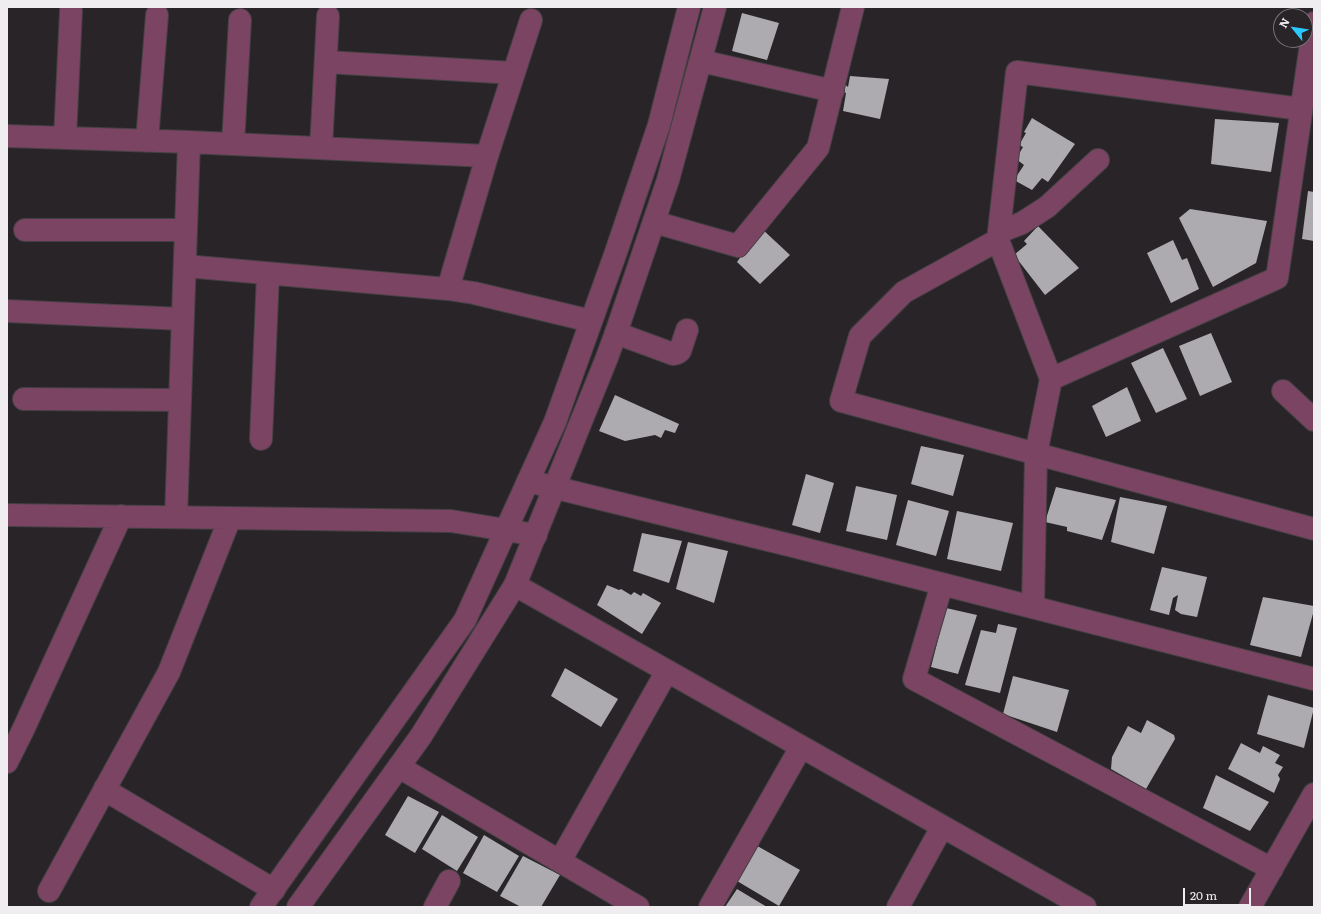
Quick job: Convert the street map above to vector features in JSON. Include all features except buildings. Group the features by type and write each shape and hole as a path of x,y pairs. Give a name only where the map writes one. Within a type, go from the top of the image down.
{"street":[{"path":"105,789 268,898 465,620 555,422 659,125 689,7"},
{"path":"298,907 421,736 515,585 616,333 668,180 715,7"},
{"path":"654,222 738,246 818,148 853,7"},
{"path":"65,138 71,11"},
{"path":"147,141 157,15"},
{"path":"321,148 328,16"},
{"path":"233,144 240,20"},
{"path":"448,289 487,156 531,20"},
{"path":"1051,379 1277,278 1314,23"},
{"path":"701,61 833,91"},
{"path":"326,62 514,73"},
{"path":"1033,607 1036,454 1051,379 999,236 1017,72 1301,109"},
{"path":"7,136 189,142 487,156"},
{"path":"176,517 189,142"},
{"path":"1098,160 1047,207 904,292 860,336 841,401 1314,529"},
{"path":"25,230 186,230"},
{"path":"185,266 448,289 474,293 591,321"},
{"path":"261,439 268,274"},
{"path":"7,311 183,319"},
{"path":"616,333 673,354 680,351 687,330"},
{"path":"1283,391 1314,420"},
{"path":"24,399 180,400"},
{"path":"528,481 794,546 1314,679"},
{"path":"7,515 451,521 536,535"},
{"path":"7,762 120,516"},
{"path":"48,890 169,672 230,518"},
{"path":"942,584 914,679 1272,869"},
{"path":"515,585 1085,907"},
{"path":"560,861 667,671"},
{"path":"710,907 801,746"},
{"path":"399,767 638,907"},
{"path":"1250,907 1314,794"},
{"path":"898,907 942,827"},
{"path":"434,907 449,881"}]}
